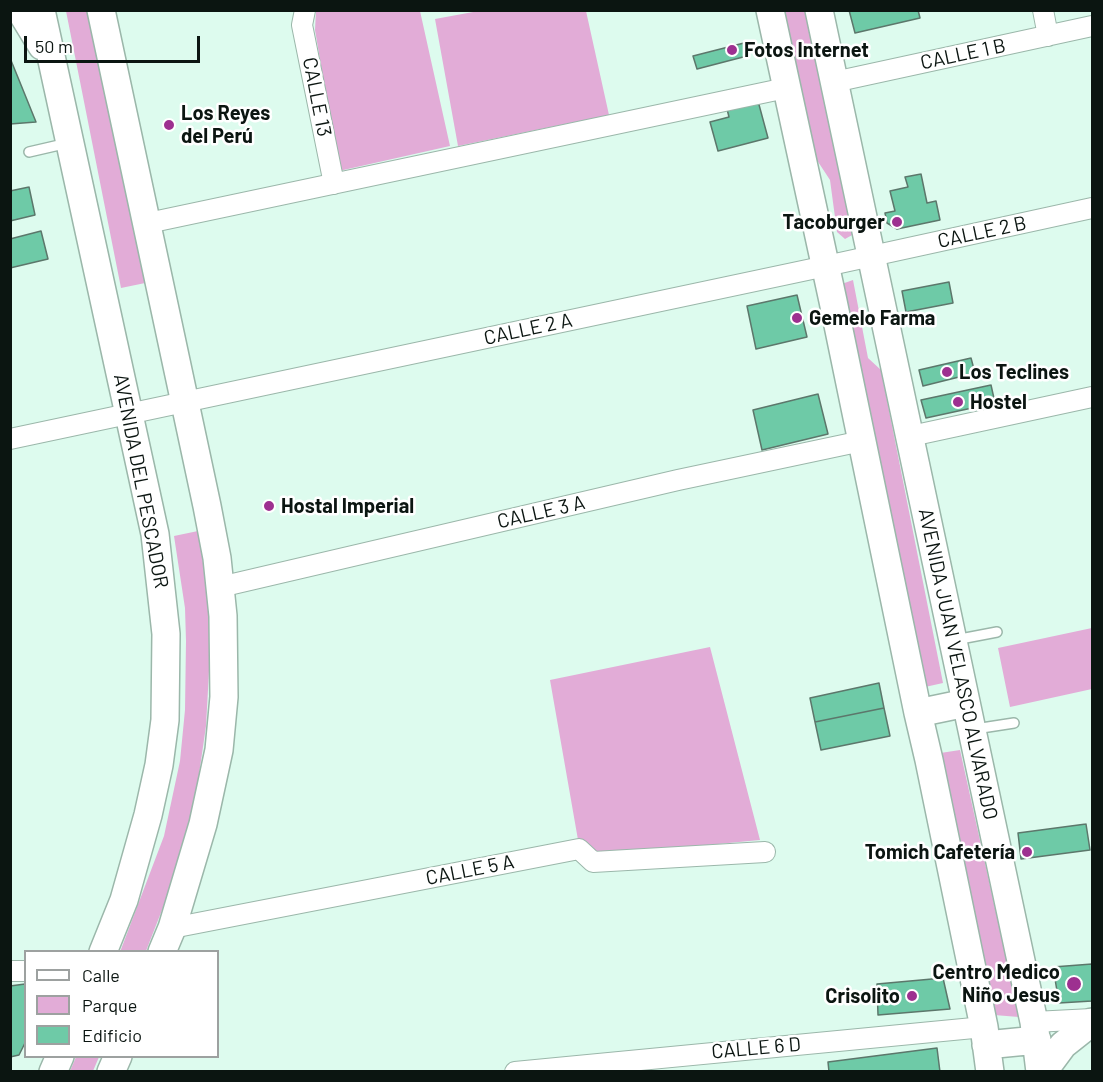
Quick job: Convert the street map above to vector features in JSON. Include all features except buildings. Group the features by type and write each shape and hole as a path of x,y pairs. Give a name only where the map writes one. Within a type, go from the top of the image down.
{"main road":[{"path":"20,10 51,63"},
{"name":"AVENIDA DEL PESCADOR","path":"41,10 155,534 166,634 165,709 159,765 148,815 124,900 103,950"},
{"path":"770,10 929,760 985,1036 990,1071"},
{"name":"AVENIDA JUAN VELASCO ALVARADO","path":"819,10 911,436 1042,1071"},
{"path":"106,16 215,548 220,587 224,697 219,750 203,824 167,940"},
{"path":"918,713 966,703"},
{"path":"1042,1071 1063,1045 1092,1021"},
{"path":"985,1036 1035,1031"}],"street":[{"name":"CALLE 13","path":"305,10 302,25 334,184"},
{"path":"1043,10 1048,36"},
{"name":"CALLE 1 B","path":"834,82 1092,26"},
{"path":"148,224 786,88"},
{"name":"CALLE 2 B","path":"872,256 1092,208"},
{"name":"CALLE 2 A","path":"10,439 872,256"},
{"path":"911,436 1092,397"},
{"name":"CALLE 3 A","path":"220,587 678,480 862,441"},
{"name":"CALLE 5 A","path":"167,940 579,849 593,862 765,852"},
{"path":"1035,1031 1092,1021"},
{"name":"CALLE 6 D","path":"524,1071 985,1036"}],"lane":[{"path":"29,152 69,142"},
{"path":"953,641 997,632"},
{"path":"972,729 1014,723"}],"green space":[{"path":"484,10 586,11 609,115 458,146 435,19"},
{"path":"66,11 92,11 150,282 121,288"},
{"path":"316,11 420,11 450,146 339,171 315,30"},
{"path":"779,11 807,11 854,234 845,239 837,232 830,180 807,145"},
{"path":"853,280 868,358 881,370 943,683 925,687 836,286"},
{"path":"198,531 208,593 211,635 206,726 197,788 176,874 146,950 121,950 164,836 180,761 185,710 186,641 185,608 174,536"},
{"path":"1092,628 1092,689 1010,707 998,648"},
{"path":"710,647 760,840 581,857 550,680"},
{"path":"960,750 1019,1017 994,1015 934,754"},
{"path":"75,1058 99,1058 93,1071 70,1071"}],"place":[{"name":"Fotos Internet","path":"732,50"},
{"name":"Los Reyes del Perú","path":"169,125"},
{"name":"Tacoburger","path":"897,222"},
{"name":"Gemelo Farma","path":"797,318"},
{"name":"Los Teclines","path":"947,372"},
{"name":"Hostel","path":"958,402"},
{"name":"Hostal Imperial","path":"269,506"},
{"name":"Tomich Cafetería","path":"1027,852"},
{"name":"Centro Medico Niño Jesus","path":"1074,984"},
{"name":"Crisolito","path":"912,996"}]}
